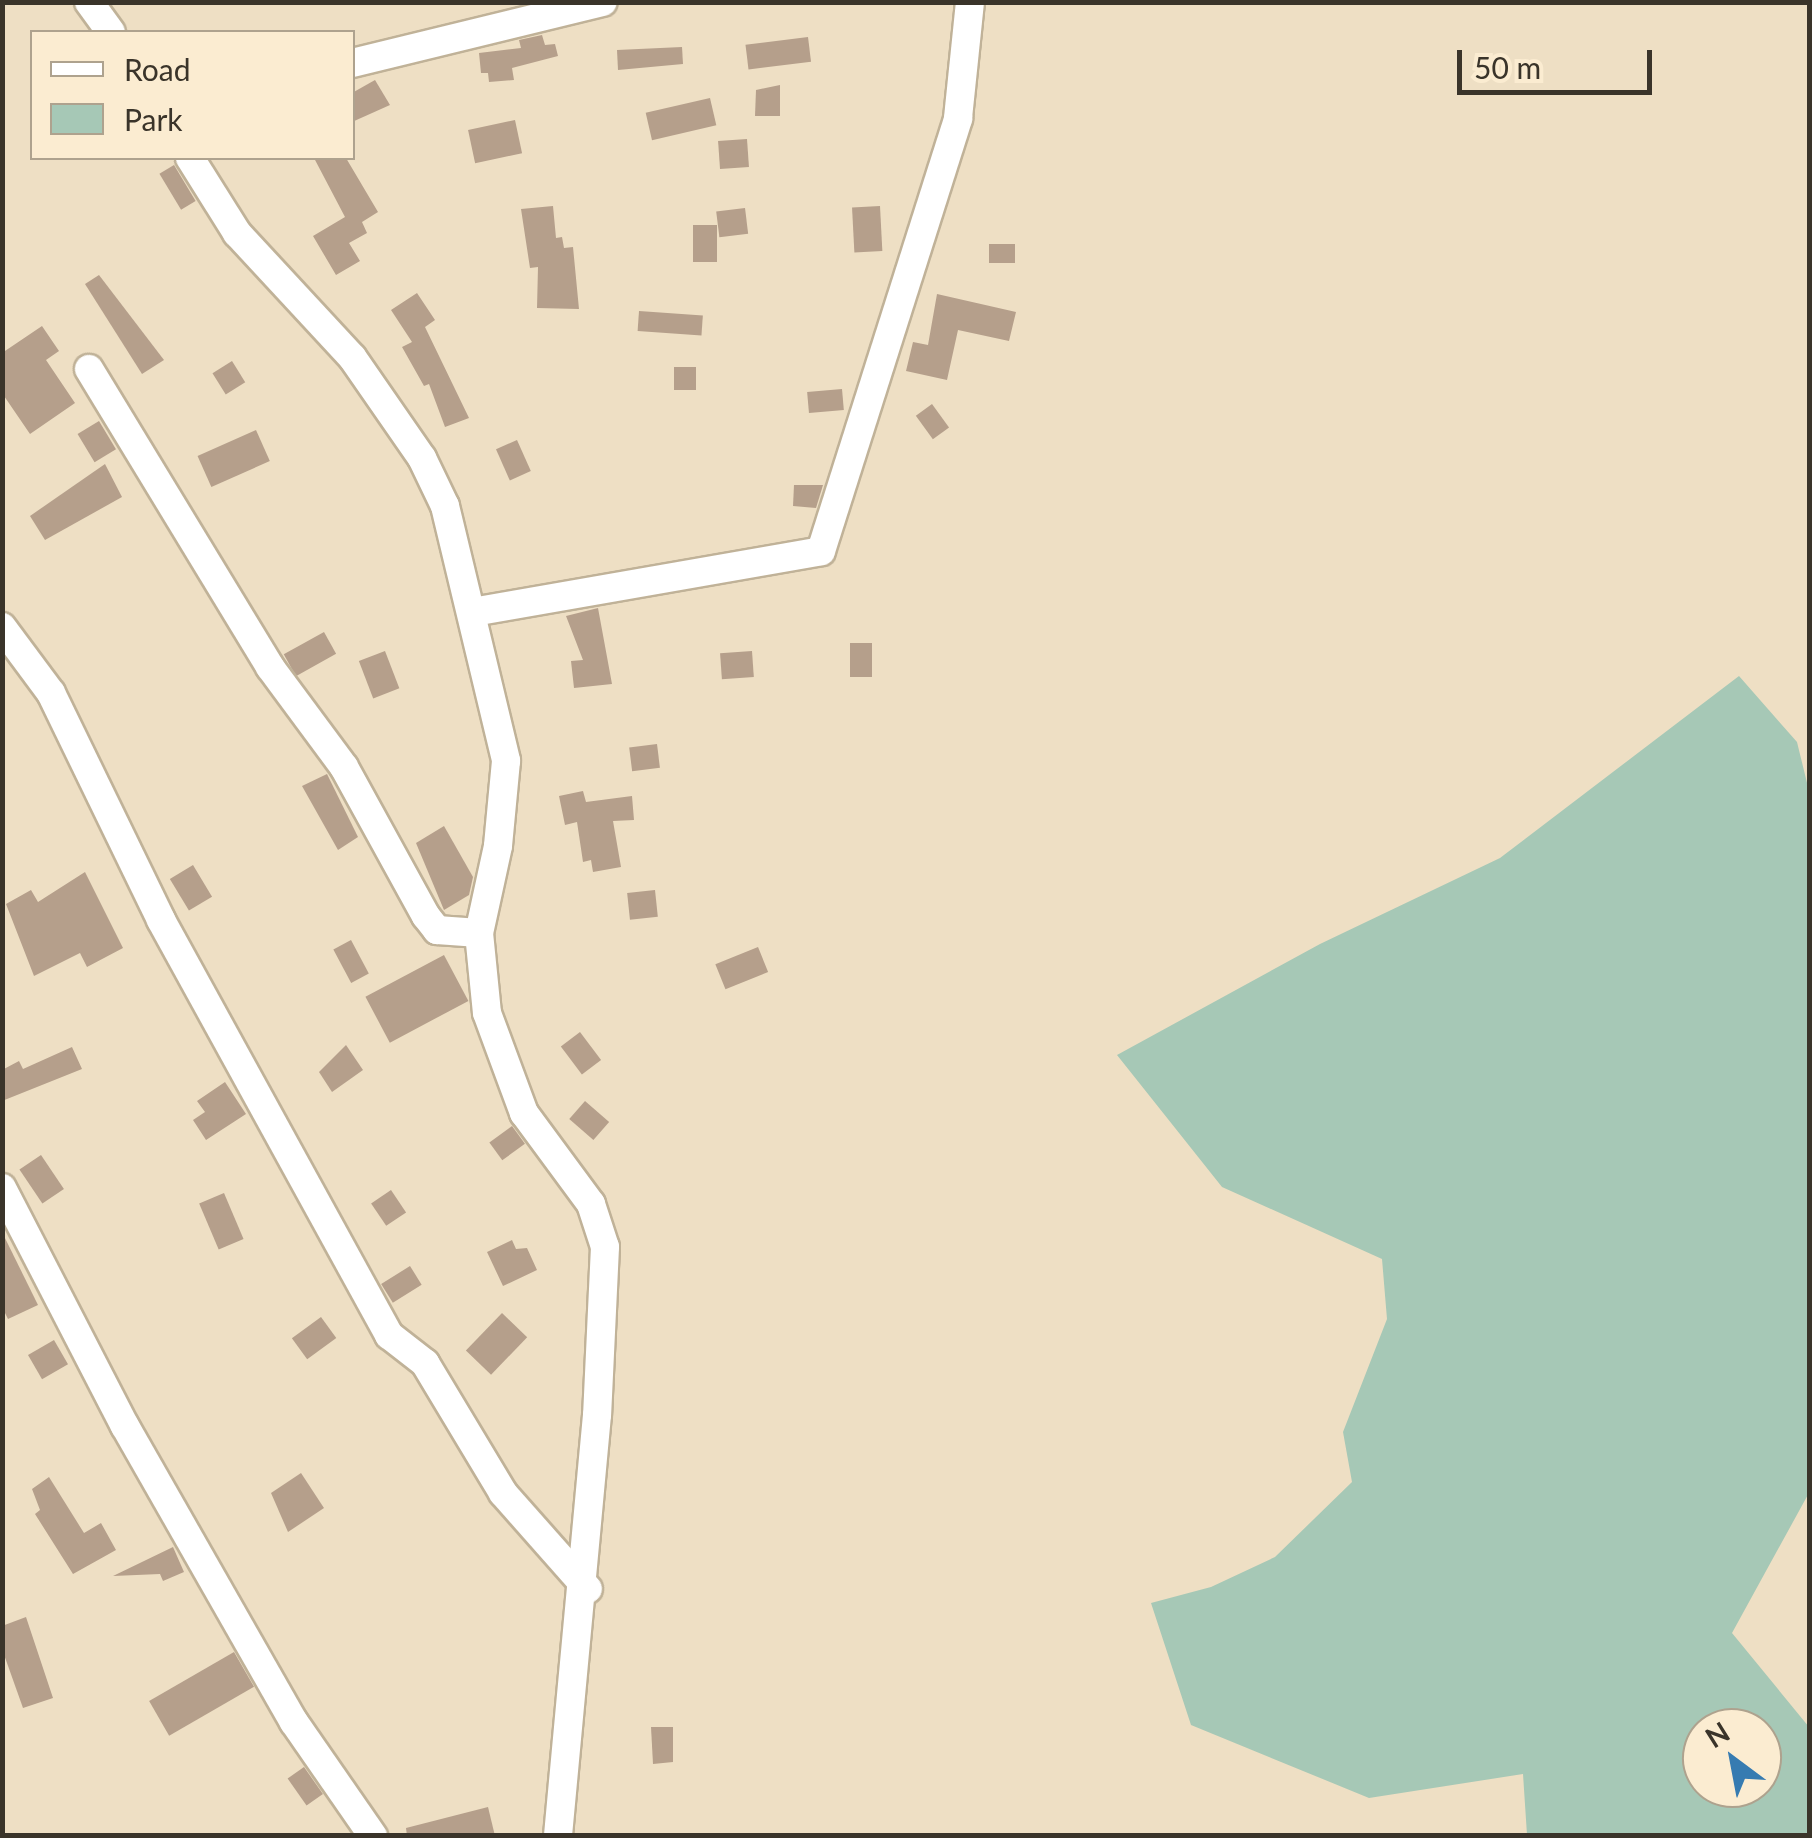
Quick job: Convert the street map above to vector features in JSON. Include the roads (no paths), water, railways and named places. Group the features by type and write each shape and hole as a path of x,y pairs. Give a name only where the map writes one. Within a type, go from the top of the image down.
{"street":[{"path":"89,2 110,30"},
{"path":"355,62 603,2"},
{"path":"473,612 820,551 958,118 970,2"},
{"path":"191,160 237,233 352,357 422,458 444,506 473,612 506,762 498,846 479,933 487,1012 504,1073 602,1225 598,1415 587,1588 558,1836"},
{"path":"89,369 260,651 344,767 426,916 437,930 479,933"},
{"path":"2,627 50,693 161,920 389,1334 425,1363 504,1493 587,1588"},
{"path":"2,1188 125,1426 294,1722 373,1836"}]}
